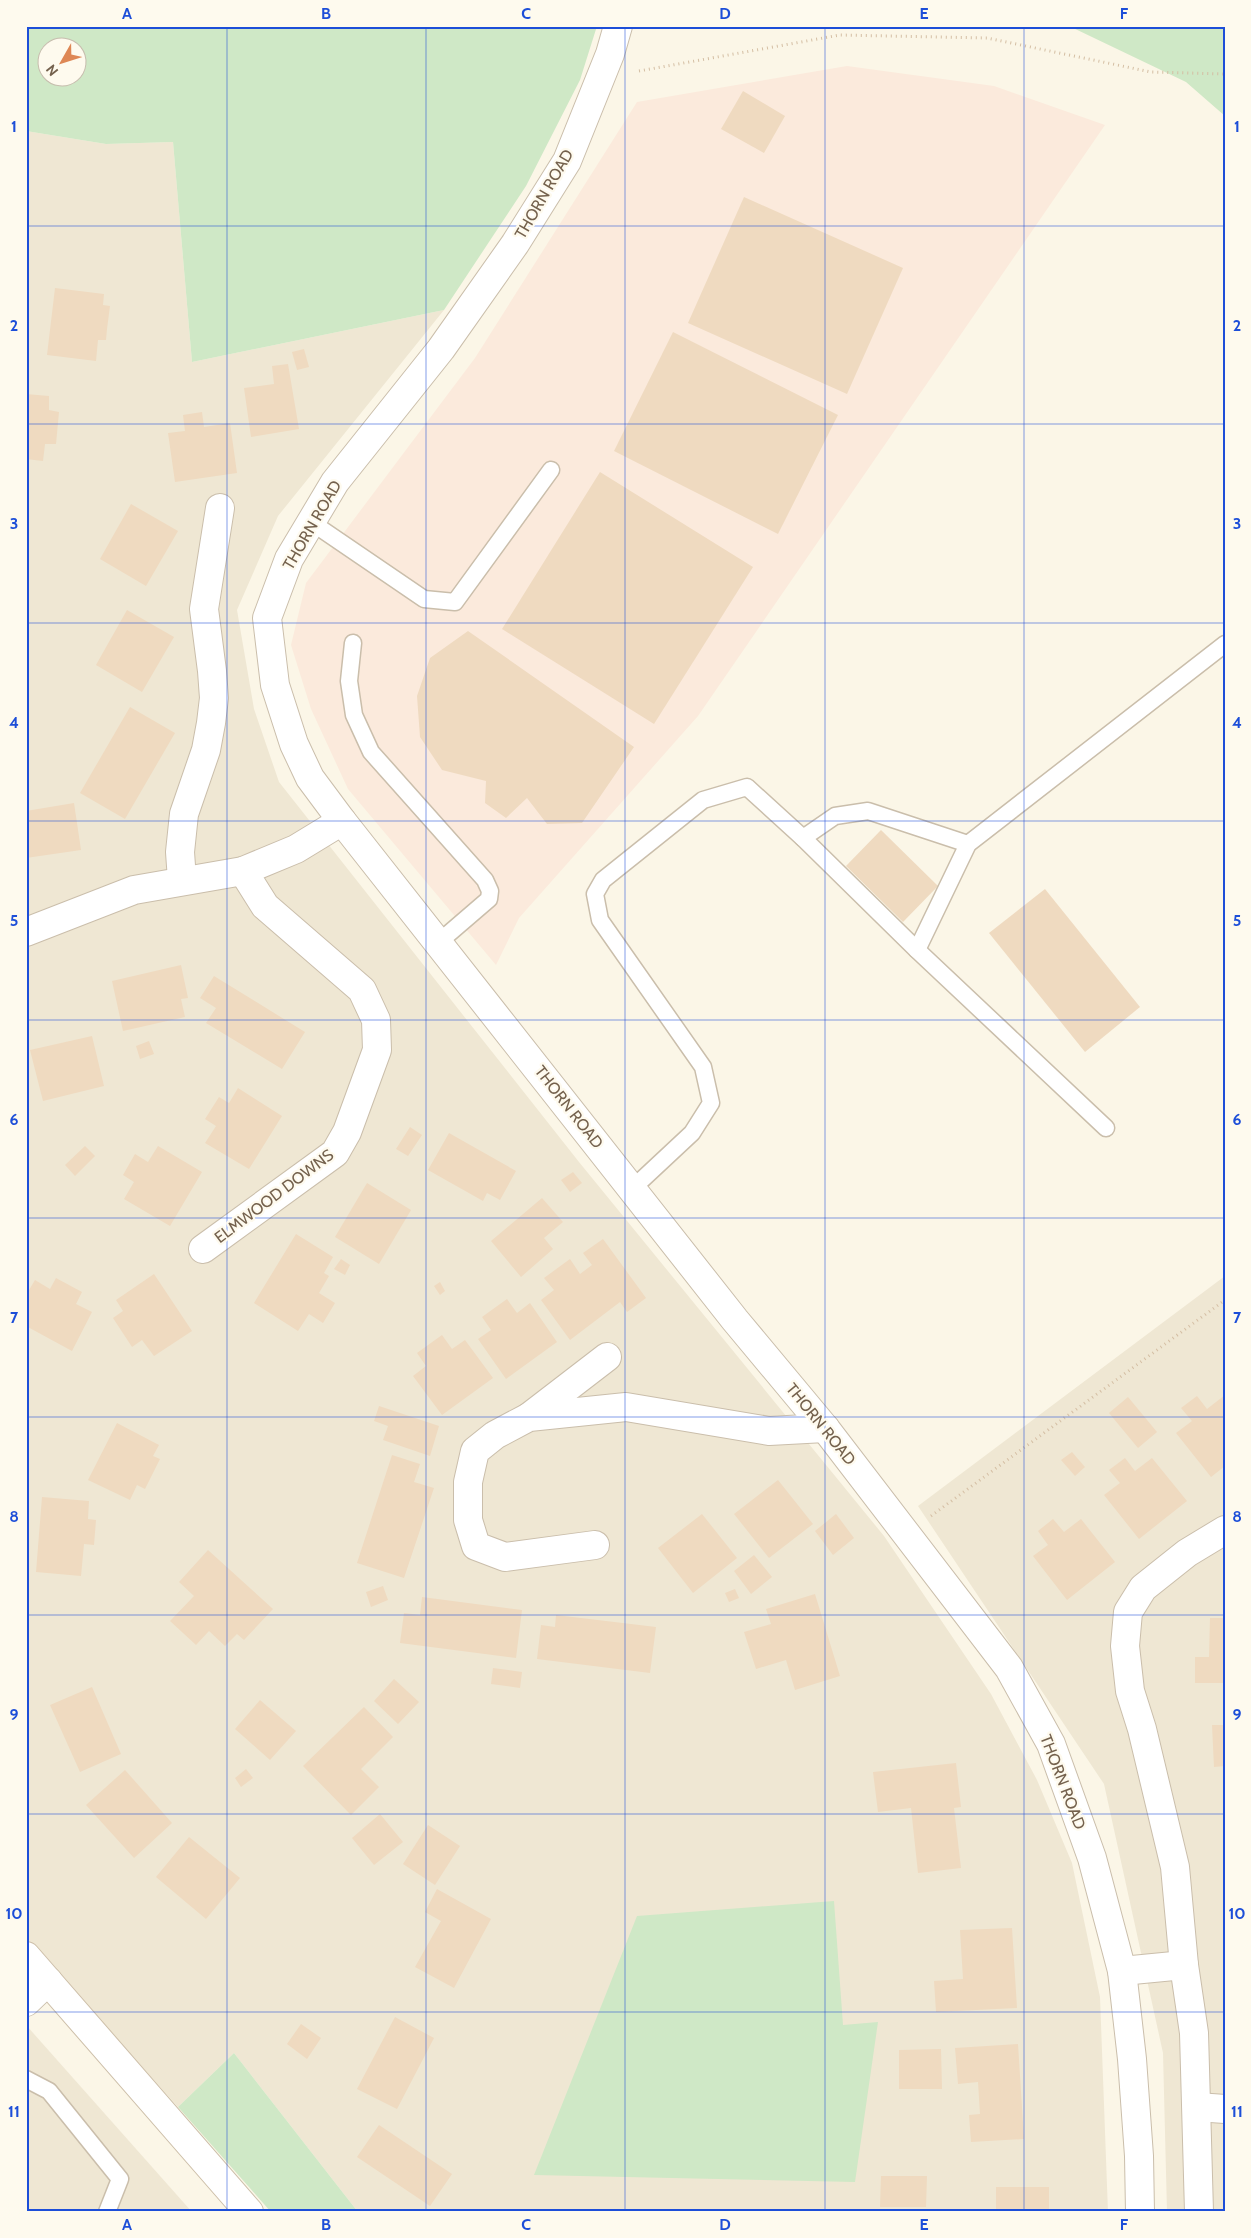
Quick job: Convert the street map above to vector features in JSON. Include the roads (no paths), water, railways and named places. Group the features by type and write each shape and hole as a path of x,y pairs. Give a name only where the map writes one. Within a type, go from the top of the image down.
{"street":[{"name":"THORN ROAD","path":"618,26 601,77 567,161 515,244 441,349 335,482 289,559 267,618 276,685 294,744 310,778 342,821 735,1320 825,1428 1009,1668 1051,1744 1092,1858 1122,1971 1132,2059 1139,2156 1140,2212"},
{"path":"182,880 180,852 184,814 206,750 212,724 212,671 204,609 220,508"},
{"path":"26,932 134,890 182,880 243,871 296,849 342,821"},
{"name":"ELMWOOD DOWNS","path":"203,1250 335,1153 347,1132 377,1050 376,1020 362,990 265,906 243,871"},
{"path":"596,1545 505,1557 476,1546 468,1520 468,1482 475,1451 495,1435 529,1417 607,1357"},
{"path":"529,1417 626,1407 769,1431 825,1428"},
{"path":"1199,2212 1194,2032 1184,1965 1175,1867 1142,1729 1130,1691 1124,1646 1128,1612 1143,1588 1187,1553 1225,1530"},
{"path":"26,1956 249,2212"},
{"path":"1122,1971 1184,1965"},
{"path":"26,2002 48,1981"},
{"path":"1196,2108 1225,2109"}],"lane":[{"path":"311,522 424,599 455,602 551,470"},
{"path":"353,643 349,681 354,714 371,752 485,880 490,891 489,899 439,942"},
{"path":"917,950 968,844 1225,644"},
{"path":"632,1189 692,1133 711,1103 703,1067 600,920 595,894 603,880 703,800 747,787 803,838 917,950 1106,1128"},
{"path":"803,838 835,816 868,811 968,844"},
{"path":"26,2078 49,2092 120,2180 106,2212"}]}
